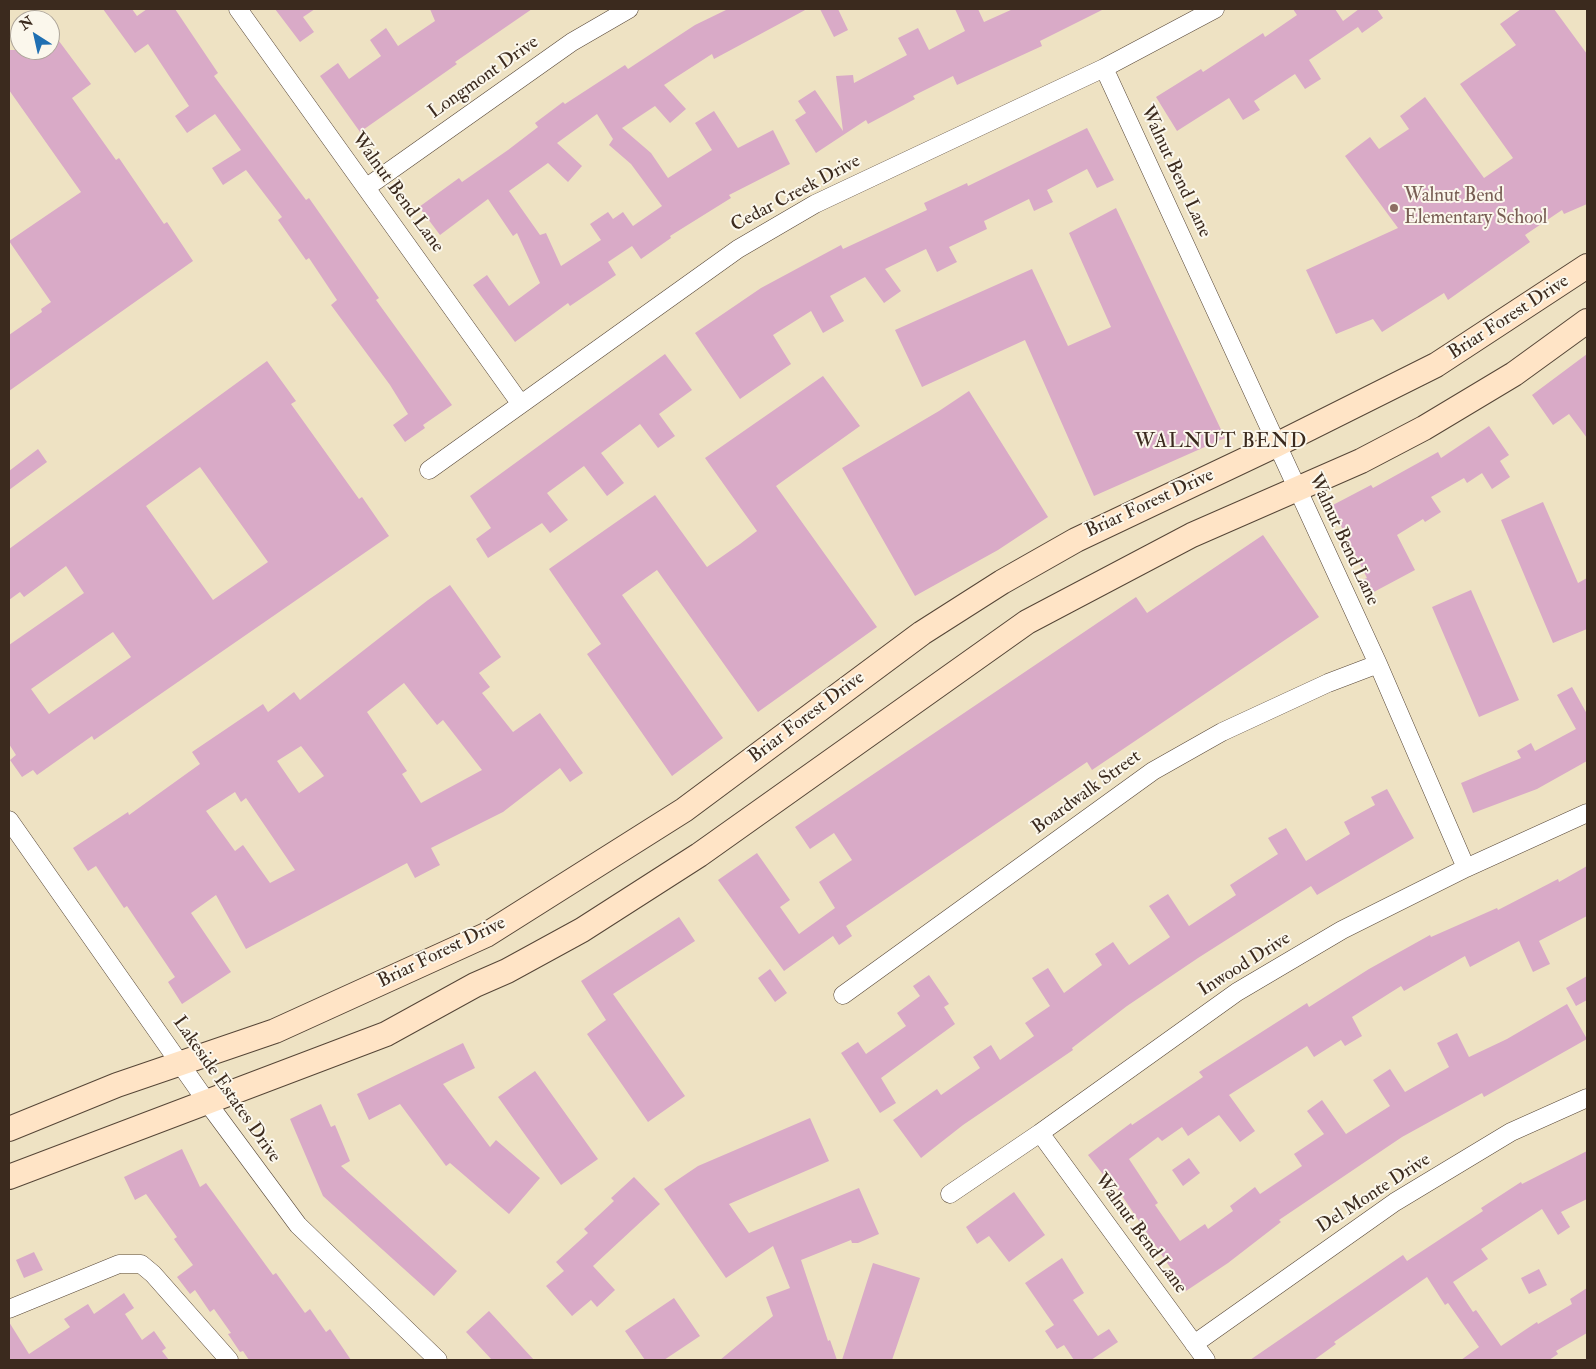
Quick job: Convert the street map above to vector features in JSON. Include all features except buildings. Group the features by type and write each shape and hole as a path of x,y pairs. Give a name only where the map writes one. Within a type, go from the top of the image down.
{"main road":[{"name":"Briar Forest Drive","path":"9,1129 117,1085 275,1032 486,935 684,810 922,633 998,585 1076,540 1276,445 1436,365 1587,266"},
{"path":"9,1177 386,1034 582,930 699,855 1027,622 1192,535 1361,461 1424,428 1514,374 1587,321"}],"street":[{"name":"Walnut Bend Lane","path":"238,9 520,403"},
{"name":"Longmont Drive","path":"366,187 572,42 629,9"},
{"name":"Cedar Creek Drive","path":"429,470 520,403 738,249 815,204 1104,68 1215,9"},
{"name":"Walnut Bend Lane","path":"1104,68 1296,490 1378,664 1466,868"},
{"name":"Boardwalk Street","path":"843,995 1153,771 1222,732 1328,683 1378,664"},
{"name":"Inwood Drive","path":"950,1194 1040,1133 1237,992 1342,930 1466,868 1587,813"},
{"name":"Lakeside Estates Drive","path":"9,820 207,1102 298,1225 438,1360"},
{"name":"Del Monte Drive","path":"1194,1344 1395,1202 1511,1132 1587,1098"},
{"name":"Walnut Bend Lane","path":"1040,1133 1206,1360"},
{"path":"9,1309 119,1264 141,1264 153,1274 229,1360"}],"place":[{"name":"Walnut Bend Elementary School","path":"1394,208"}],"district":[{"name":"WALNUT BEND","path":"1221,443"}]}
